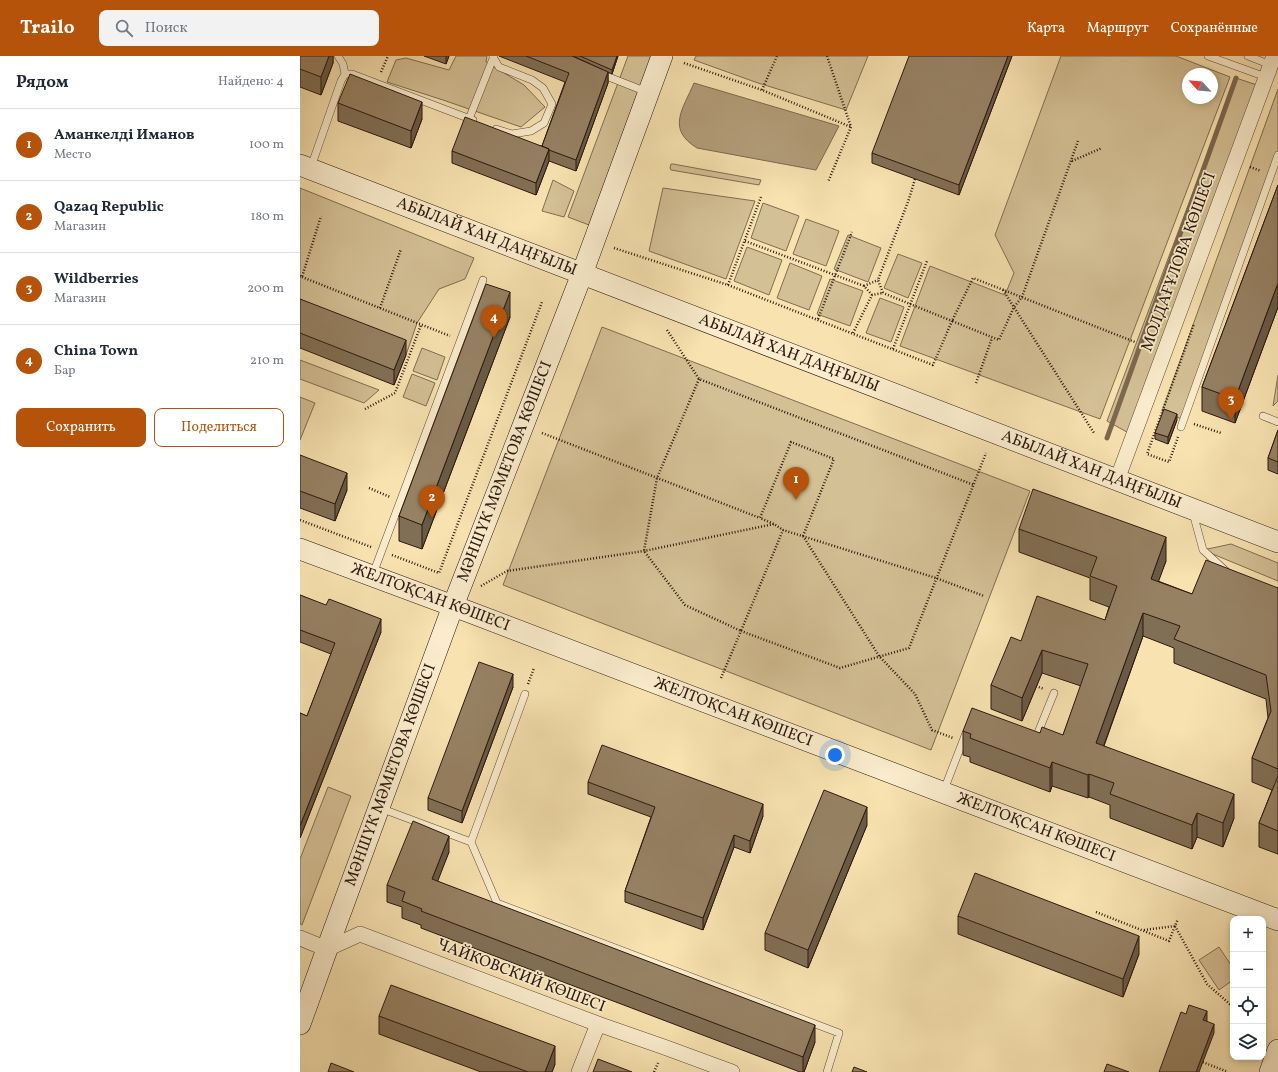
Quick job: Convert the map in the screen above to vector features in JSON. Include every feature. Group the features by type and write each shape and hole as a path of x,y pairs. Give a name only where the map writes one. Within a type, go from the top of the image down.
{"street":[{"name":"МӘНШҮК МӘМЕТОВА КӨШЕСІ","path":"300,1024 453,606 582,274 662,56"},
{"name":"МОЛДАҒҰЛОВА КӨШЕСІ","path":"1118,480 1270,66"},
{"name":"АБЫЛАЙ ХАН ДАҢҒЫЛЫ","path":"305,167 1278,542"},
{"name":"ЖЕЛТОҚСАН КӨШЕСІ","path":"300,549 1278,920"},
{"name":"ЧАЙКОВСКИЙ КӨШЕСІ","path":"327,949 360,934 598,1024 664,1046 732,1072"},
{"path":"300,938 327,949"},
{"path":"579,1072 598,1024"},
{"path":"1270,1072 1278,1050"}],"lane":[{"path":"1208,56 1270,66"},
{"path":"1248,56 1270,66"},
{"path":"469,119 493,57"},
{"path":"491,127 512,134 531,131 544,123 552,104 543,88 532,80 499,67 493,57"},
{"path":"305,167 345,74 341,58"},
{"path":"595,72 648,92"},
{"path":"345,74 352,74 478,122"},
{"path":"1183,423 1278,155"},
{"path":"372,576 483,280"},
{"path":"1263,416 1278,422"},
{"path":"1192,508 1203,550 1231,576"},
{"path":"1028,737 1035,740 1054,693"},
{"path":"525,694 471,842 497,904 839,1032 827,1072"},
{"path":"943,792 970,723"},
{"path":"379,808 471,842"}],"path":[{"path":"377,84 388,56"},
{"path":"762,90 777,56"},
{"path":"827,56 851,128 828,182"},
{"path":"684,63 762,90 851,128"},
{"path":"872,295 883,293 999,340 1014,306 1022,297 1078,141"},
{"path":"1071,162 1102,148"},
{"path":"883,293 878,280 916,179"},
{"path":"728,285 762,197"},
{"path":"321,216 301,277 461,340"},
{"path":"818,319 852,232"},
{"path":"745,241 864,286 872,295"},
{"path":"614,248 728,285 893,348 933,365 973,278 1136,342"},
{"path":"380,308 401,249"},
{"path":"893,348 927,261"},
{"path":"864,286 878,280"},
{"path":"1003,290 1094,433"},
{"path":"853,333 872,295"},
{"path":"300,520 439,573 542,302"},
{"path":"365,409 396,393 421,325"},
{"path":"667,330 700,379 974,485"},
{"path":"976,383 992,338"},
{"path":"700,379 657,478 644,551 685,605 741,631 840,668 909,648 986,453"},
{"path":"1147,454 1169,462 1183,423 1221,433"},
{"path":"542,433 760,518 783,530 936,578 984,596"},
{"path":"760,518 791,442 834,459 803,536"},
{"path":"369,488 400,501"},
{"path":"481,586 507,571 644,551 774,524"},
{"path":"721,678 783,530"},
{"path":"803,536 879,656 915,694 932,730 954,739"},
{"path":"525,694 534,668"},
{"path":"1096,912 1169,941 1178,919"},
{"path":"1142,930 1175,926"},
{"path":"1175,926 1207,984 1230,1004"},
{"path":"1199,1061 1228,1072"}],"shaded area":[{"path":"456,56 487,56 486,62 524,85 545,107 521,127 387,82 396,60 406,58 449,70"},
{"path":"628,56 651,56 589,225 568,217"},
{"path":"696,56 868,56 846,110 758,83 694,60"},
{"path":"1061,56 1176,56 1207,68 1182,68 1182,104 1218,104 1218,72 1230,77 1100,419 900,346 930,266 1005,295 1014,273 995,235"},
{"path":"1236,78 1263,87 1134,436 1107,421"},
{"path":"694,83 839,126 816,170 697,148 688,141 682,133 680,126 682,110"},
{"path":"1278,89 1278,155 1184,420 1162,411"},
{"path":"671,164 761,180 759,185 671,170"},
{"path":"553,180 574,191 564,217 542,211"},
{"path":"300,188 474,258 465,279 439,289 417,323 406,355 300,314"},
{"path":"663,188 755,201 726,279 649,251"},
{"path":"763,203 799,216 786,251 751,238"},
{"path":"806,219 839,231 826,266 793,254"},
{"path":"848,235 881,248 868,282 834,269"},
{"path":"747,247 782,260 769,295 734,281"},
{"path":"898,254 922,263 908,298 884,288"},
{"path":"790,263 822,276 809,310 777,298"},
{"path":"830,279 863,291 850,326 817,314"},
{"path":"880,298 904,307 891,342 866,333"},
{"path":"602,327 1030,491 931,750 503,585"},
{"path":"422,348 445,357 437,380 413,371"},
{"path":"300,360 379,390 364,403 300,379"},
{"path":"412,374 435,383 426,406 403,397"},
{"path":"1278,375 1278,401 1273,406"},
{"path":"300,397 315,403 300,440"},
{"path":"1231,544 1278,563 1278,581 1203,550"},
{"path":"328,787 351,796 302,925 300,924 300,859"},
{"path":"1219,947 1230,964 1230,982 1219,990 1199,960"}],"building":[{"path":"300,56 329,56 321,77 300,69"},
{"path":"526,56 572,56 608,72 576,160 542,146 569,73"},
{"path":"580,56 617,56 612,70"},
{"path":"909,56 1008,56 959,185 872,153"},
{"path":"350,74 422,102 411,131 338,103"},
{"path":"465,117 549,149 536,183 452,151"},
{"path":"1278,185 1278,283 1235,399 1202,387"},
{"path":"486,284 510,292 422,525 399,516"},
{"path":"300,299 406,340 394,370 300,333"},
{"path":"1164,409 1177,414 1168,437 1155,433"},
{"path":"1278,430 1278,462 1268,458"},
{"path":"300,455 347,473 335,504 300,491"},
{"path":"1033,489 1166,537 1151,579 1192,594 1206,560 1278,588 1278,769 1252,758 1271,711 1266,675 1174,639 1180,626 1143,613 1096,743 1234,794 1223,823 1197,813 1192,825 1110,794 1114,783 1052,762 1050,768 970,738 971,734 963,731 972,708 1040,733 1042,727 1063,735 1088,664 1042,650 1022,698 991,685 1011,637 1021,641 1037,596 1105,620 1117,586 1090,576 1097,557 1019,529"},
{"path":"300,595 326,605 329,599 381,619 300,826 300,713 307,716 335,643 300,630"},
{"path":"479,662 513,674 462,811 428,798"},
{"path":"602,745 763,804 750,841 734,835 703,918 625,891 655,807 588,782"},
{"path":"1278,776 1278,831 1259,823"},
{"path":"824,790 867,807 808,950 765,933"},
{"path":"413,821 449,836 432,879 815,1025 803,1057 421,911 422,909 402,901 405,892 387,885"},
{"path":"975,873 1139,936 1123,979 958,916"},
{"path":"391,985 555,1046 545,1072 528,1072 379,1016"},
{"path":"1189,1005 1207,1011 1203,1020 1214,1024 1196,1072 1159,1072 1181,1012 1186,1014"},
{"path":"598,1059 632,1072 593,1072"},
{"path":"331,1063 354,1072 328,1072"},
{"path":"1107,1064 1129,1072 1104,1072"},
{"path":"854,1067 867,1072 852,1072"}],"waterway":[{"path":"1107,438 1236,78"}],"place":[{"name":"China Town","path":"494,338"},
{"name":"Wildberries","path":"1231,420"},
{"name":"Аманкелді Иманов","path":"796,500"},
{"name":"Qazaq Republic","path":"432,518"}]}
